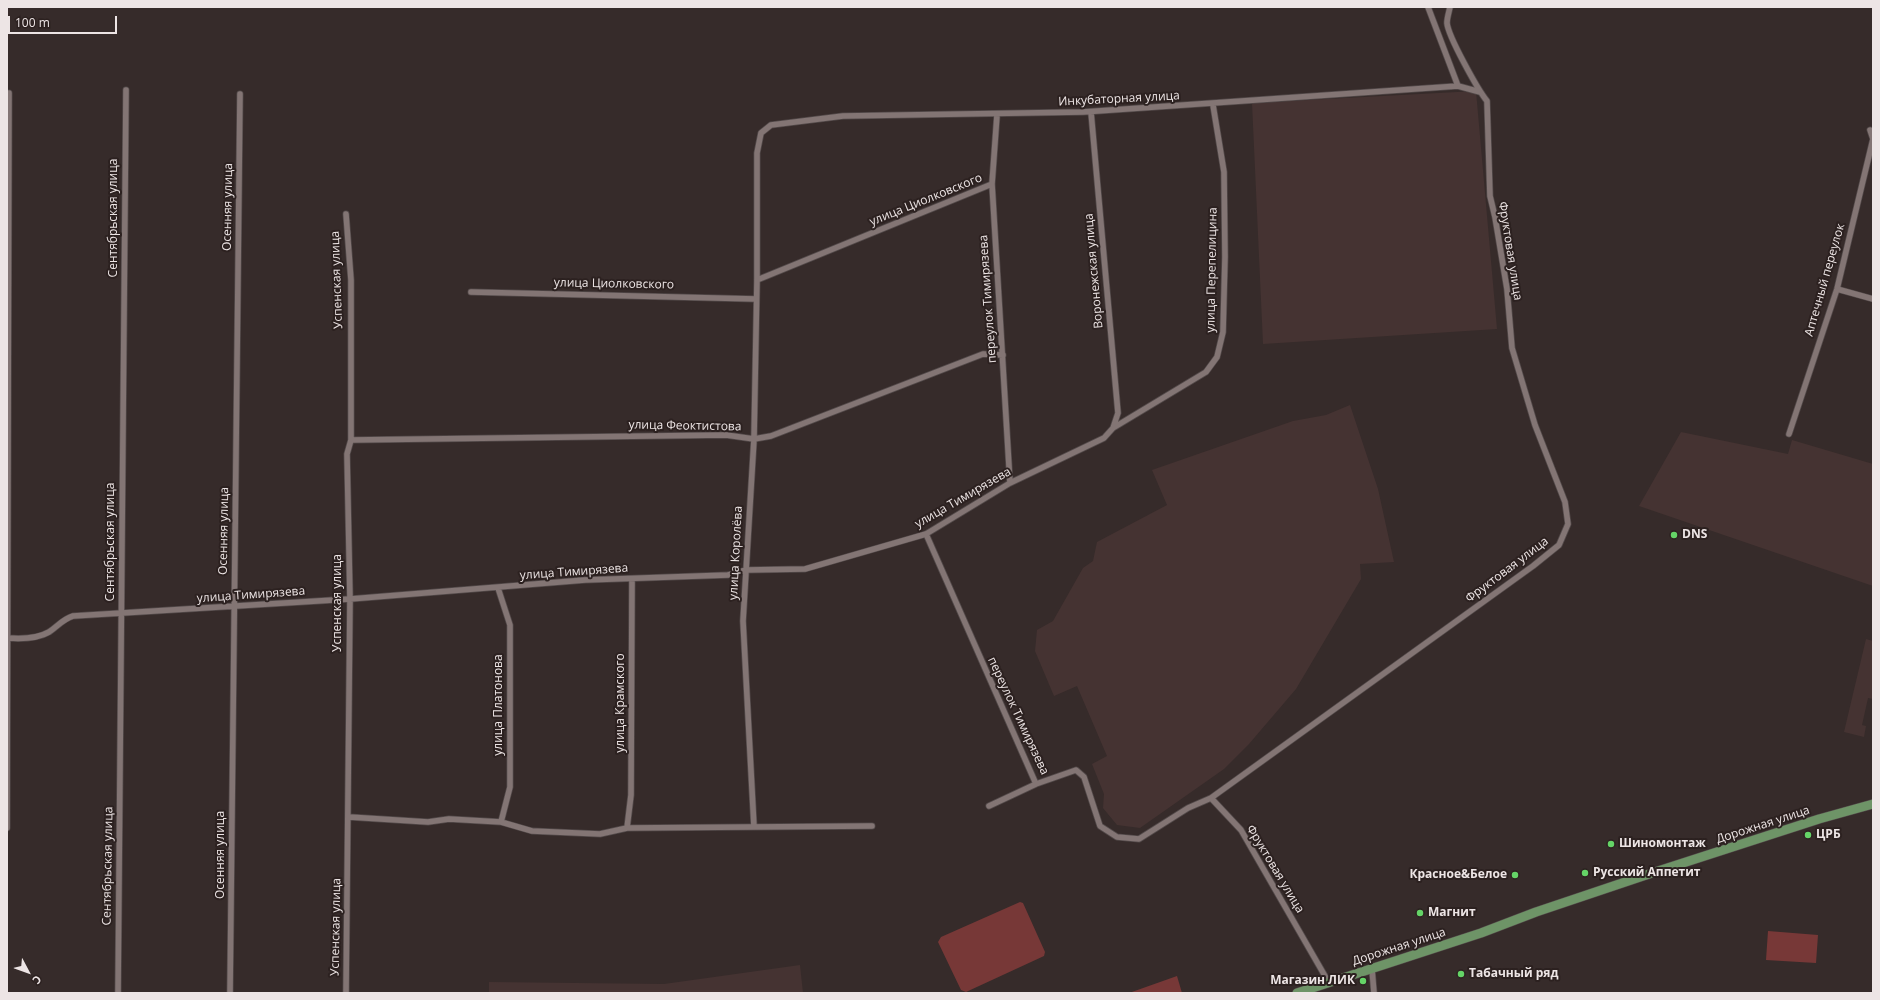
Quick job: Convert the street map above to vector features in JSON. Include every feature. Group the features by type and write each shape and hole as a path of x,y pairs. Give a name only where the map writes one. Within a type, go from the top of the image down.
{"main road":[{"name":"Дорожная улица","path":"1297,993 1481,933 1536,912 1652,873 1873,804"}],"street":[{"path":"1428,7 1458,86"},
{"name":"Фруктовая улица","path":"1329,982 1241,830 1211,798 1534,566 1559,545 1568,524 1565,502 1535,425 1512,348 1507,289 1490,196 1487,101 1480,92 1451,35 1447,23 1450,7"},
{"name":"Инкубаторная улица","path":"761,133 771,125 843,116 1091,112 1213,105 1458,86 1480,92"},
{"name":"Сентябрьская улица","path":"118,993 126,90"},
{"path":"7,828 9,93"},
{"name":"Осенняя улица","path":"230,993 240,94"},
{"name":"улица Перепелицина","path":"1113,428 1206,372 1217,357 1223,332 1225,249 1224,172 1213,105"},
{"name":"Воронежская улица","path":"1091,112 1118,413 1113,428"},
{"name":"переулок Тимирязева","path":"997,114 992,184 1010,483"},
{"name":"Аптечный переулок","path":"1789,434 1837,289 1873,139 1870,130"},
{"name":"улица Королёва","path":"754,828 743,621 754,439 757,280 757,153 761,133"},
{"name":"улица Циолковского","path":"757,280 992,184"},
{"name":"Успенская улица","path":"346,214 351,280 351,440 347,454 350,599 349,818 346,993"},
{"path":"1837,289 1873,299"},
{"name":"улица Циолковского","path":"471,292 756,299"},
{"name":"улица Феоктистова","path":"351,440 726,435 754,439 771,436 983,354 1003,355"},
{"name":"улица Тимирязева","path":"8,638 24,639 36,637 48,632 66,618 73,616 350,599 585,580 728,575 746,570 805,569 926,534 1010,483 1104,438 1113,428"},
{"name":"переулок Тимирязева","path":"926,534 1036,784 1076,770 1084,777 1100,826 1117,837 1139,839 1188,808 1211,798"},
{"name":"улица Крамского","path":"627,828 631,795 632,579"},
{"name":"улица Платонова","path":"498,588 510,624 510,787 501,822"},
{"path":"989,806 1036,784"},
{"path":"349,818 428,822 449,819 501,822 532,831 600,834 627,828 872,826"},
{"path":"1372,969 1374,993"}],"shaded area":[{"path":"1476,91 1497,329 1263,344 1252,103"},
{"path":"1350,405 1378,489 1394,562 1360,564 1361,579 1296,689 1249,744 1224,769 1140,828 1117,825 1103,808 1104,794 1092,764 1107,756 1077,686 1054,696 1035,651 1037,630 1053,621 1083,568 1093,561 1097,542 1167,505 1152,470 1293,421 1326,415"},
{"path":"1681,432 1788,454 1792,440 1873,464 1873,586 1639,506"},
{"path":"1866,639 1873,641 1873,699 1868,698 1862,725 1866,726 1864,737 1844,732"},
{"path":"1020,902 1023,903 1045,952 1044,956 966,992 961,990 938,942 941,937"},
{"path":"1768,931 1818,935 1816,963 1766,960"},
{"path":"800,965 803,993 489,993 489,982 664,984"},
{"path":"1177,976 1182,993 1129,993"}],"place":[{"name":"DNS","path":"1674,535"},
{"name":"ЦРБ","path":"1808,835"},
{"name":"Шиномонтаж","path":"1611,844"},
{"name":"Русский Аппетит","path":"1585,873"},
{"name":"Красное&Белое","path":"1515,875"},
{"name":"Магнит","path":"1420,913"},
{"name":"Табачный ряд","path":"1461,974"},
{"name":"Магазин ЛИК","path":"1363,981"}]}
